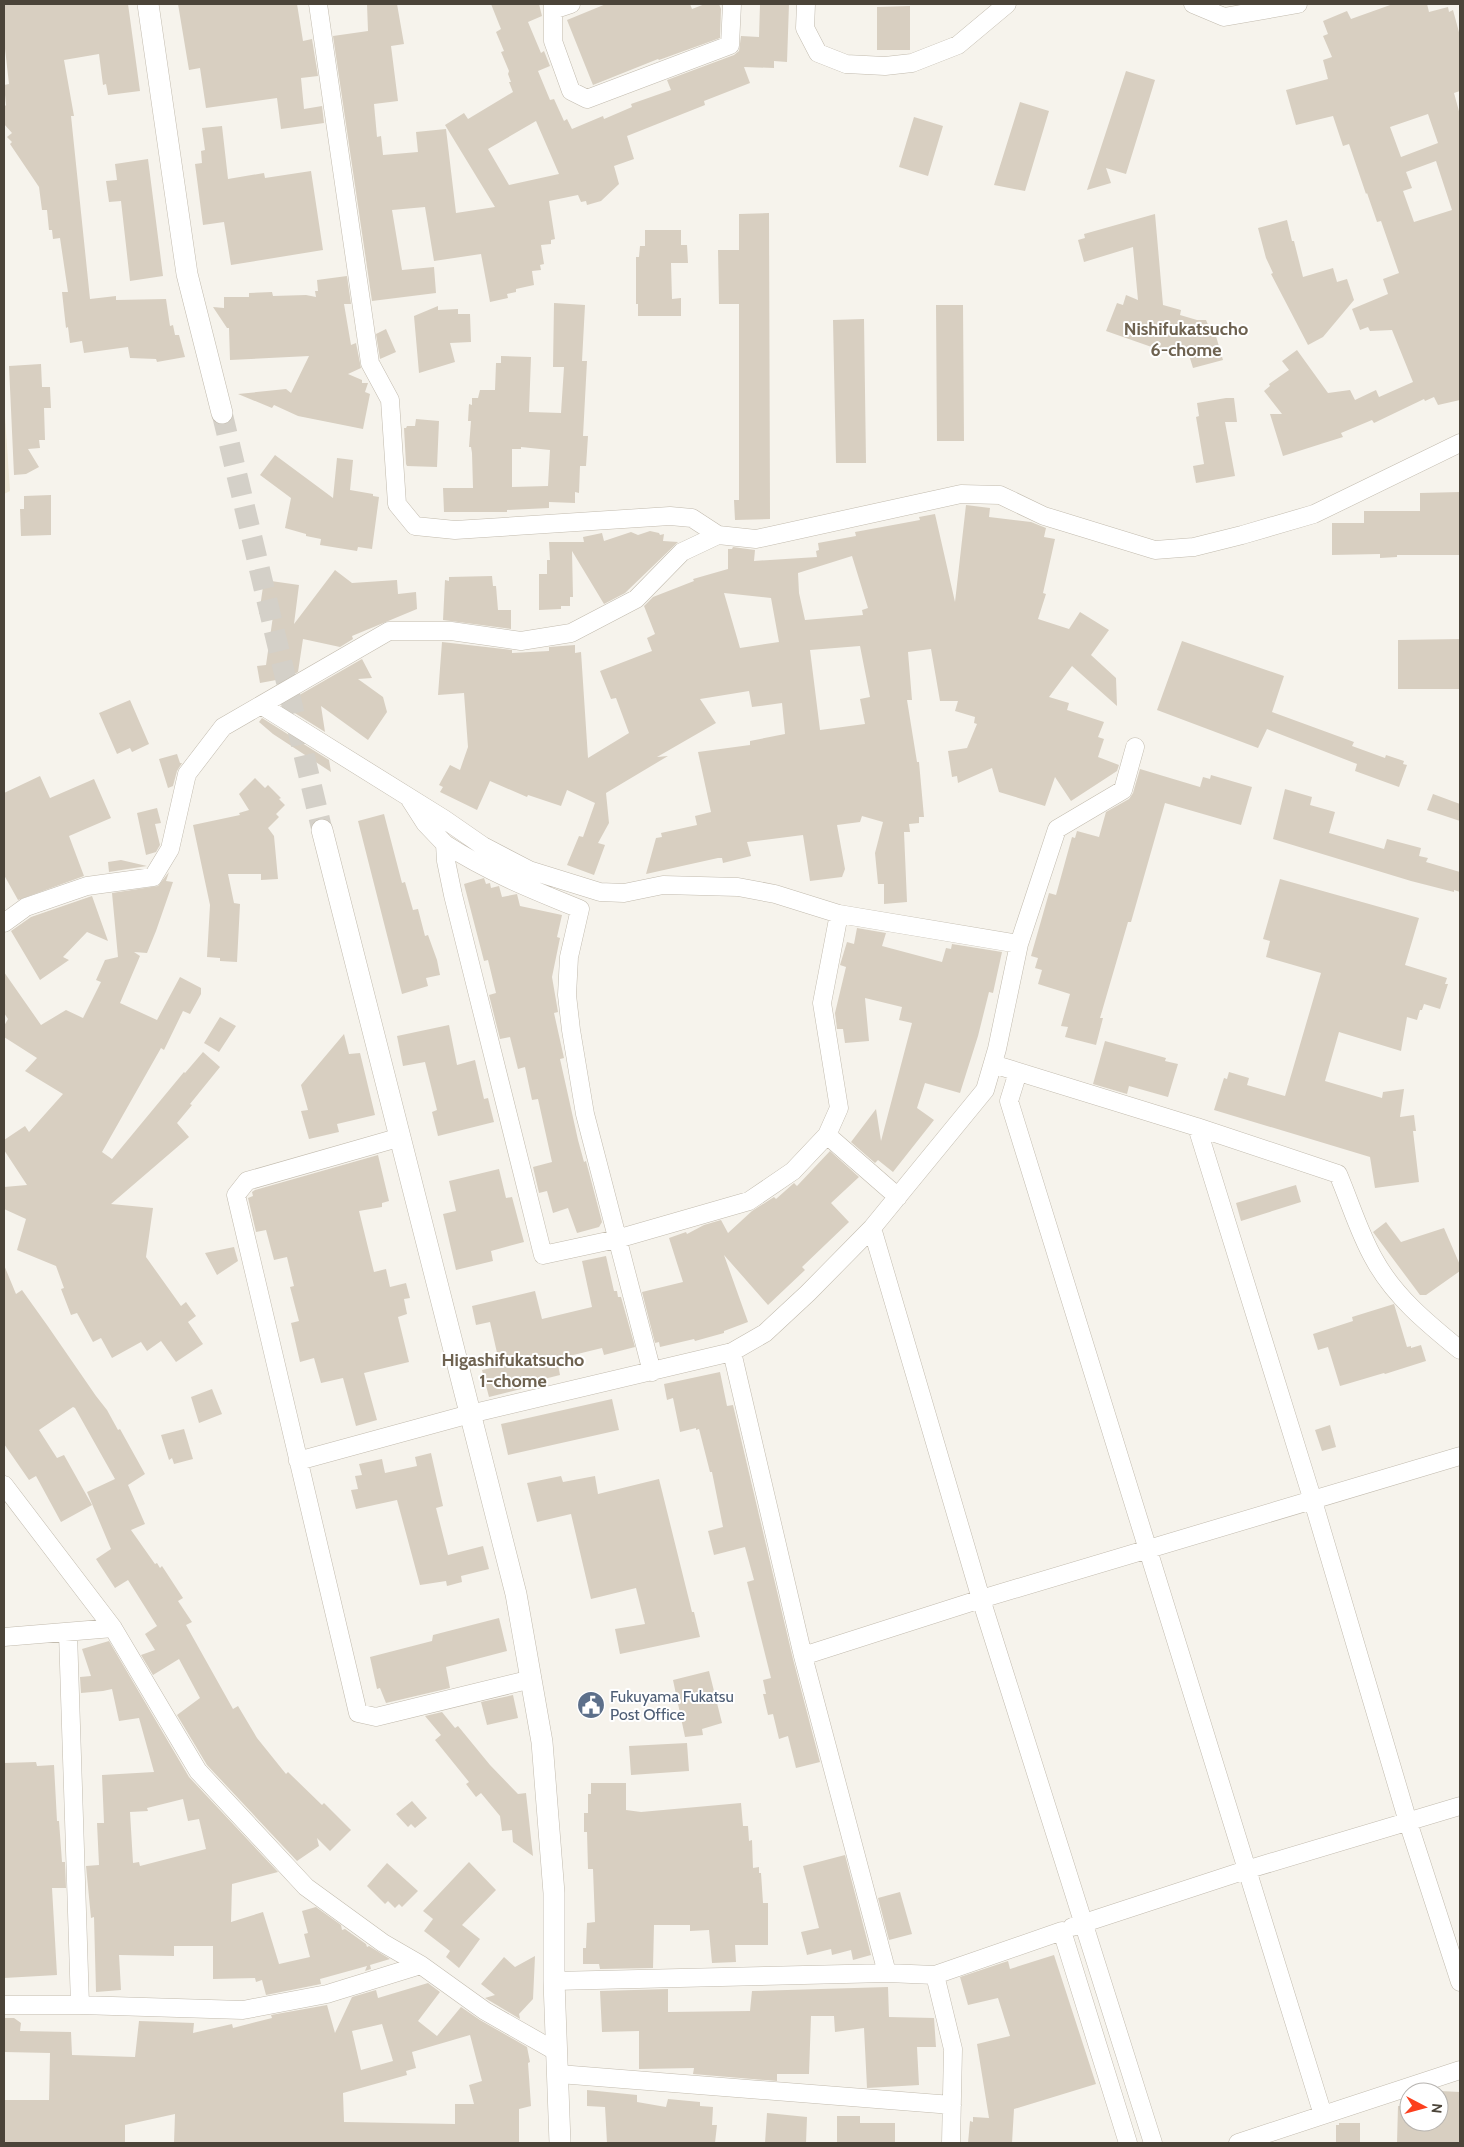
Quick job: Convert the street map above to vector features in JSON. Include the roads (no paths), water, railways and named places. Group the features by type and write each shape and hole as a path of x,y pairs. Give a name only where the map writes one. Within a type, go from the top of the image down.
{"street":[{"path":"148,4 187,274 222,413"},
{"path":"318,4 370,363 390,400 397,504 415,526 455,530 670,516 692,518 718,535 756,539 961,494 1000,495 1044,516 1155,550 1194,547 1314,514 1460,443"},
{"path":"571,4 553,7 553,41 571,91 587,99 730,45 732,4"},
{"path":"806,4 805,28 818,53 846,64 885,66 912,63 958,44 1007,4"},
{"path":"1193,4 1224,17 1298,4"},
{"path":"4,924 26,907 87,886 153,877 170,849 187,774 223,727 389,631 451,631 521,641 571,633 636,599 682,552 718,535"},
{"path":"261,705 444,819 483,846 529,870 600,892 624,893 664,885 738,887 775,894 839,914 1019,944"},
{"path":"298,1461 470,1414 732,1352 765,1333 808,1293 872,1228 985,1090 993,1064 1019,944 1057,829 1123,790 1135,747"},
{"path":"409,798 425,823 446,844 472,861 515,883 580,909 569,957 567,995 570,1030 584,1114 652,1372"},
{"path":"322,830 516,1594 532,1679 542,1742 553,1884 554,1981 559,2074 560,2143"},
{"path":"446,844 446,861 452,895 543,1255 617,1239 749,1201 793,1171 826,1135 839,1108 822,1003 839,914"},
{"path":"993,1064 1197,1127 1338,1174 1373,1258 1393,1289 1434,1329 1460,1350"},
{"path":"1018,1072 1009,1101 1323,2115"},
{"path":"1197,1127 1313,1501 1408,1822 1460,1982"},
{"path":"826,1135 898,1198"},
{"path":"401,1137 247,1180 236,1195 358,1713 376,1717 532,1679"},
{"path":"872,1228 981,1600 1153,2143"},
{"path":"732,1352 803,1656 887,1973"},
{"path":"803,1656 981,1600 1460,1456"},
{"path":"4,1485 113,1628 198,1771 306,1887 383,1943 421,1965 484,2011 557,2052"},
{"path":"4,1637 113,1628"},
{"path":"68,1633 80,2005"},
{"path":"554,1981 887,1973 935,1975 1246,1870 1460,1806"},
{"path":"1062,1931 1128,2143"},
{"path":"4,2005 80,2005 242,2010 327,1994 421,1965"},
{"path":"935,1975 953,2049 951,2143"},
{"path":"1238,2143 1460,2070"},
{"path":"559,2074 952,2105"}],"tunnel":[{"path":"222,413 322,830"}],"place":[{"name":"Fukuyama Fukatsu Post Office","path":"591,1705"}],"district":[{"name":"Nishifukatsucho 6-chome","path":"1186,339"},
{"name":"Higashifukatsucho 1-chome","path":"513,1370"}]}
